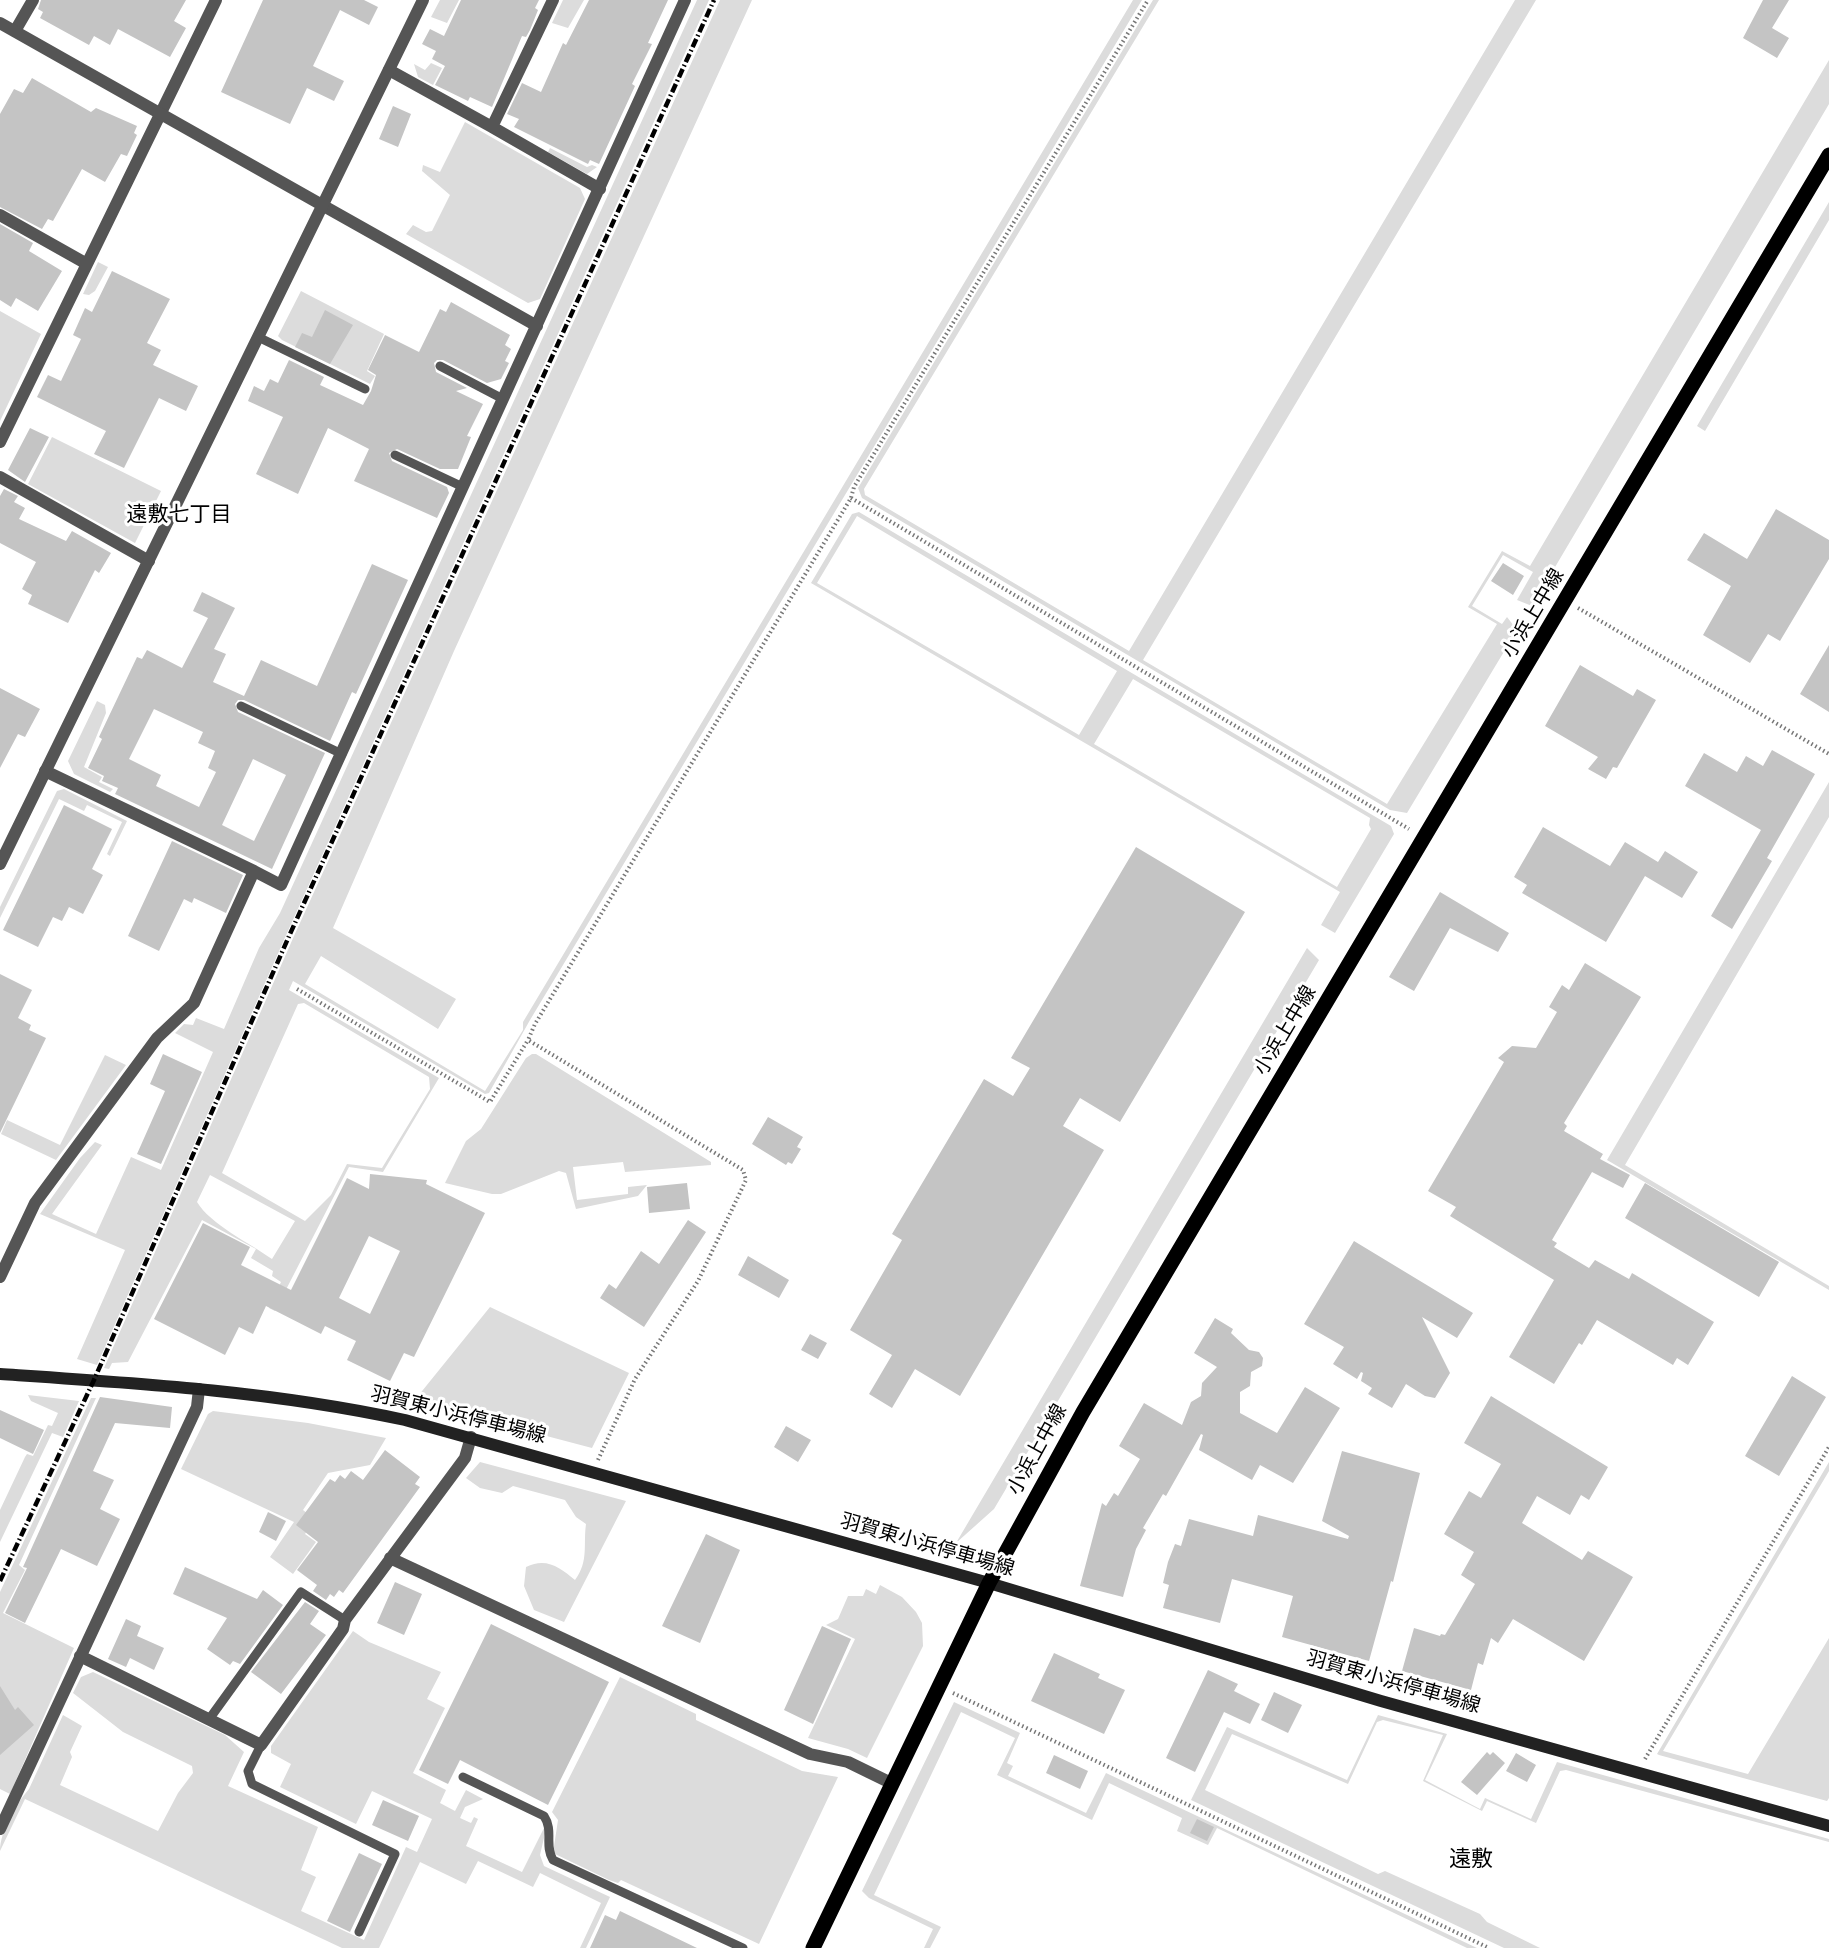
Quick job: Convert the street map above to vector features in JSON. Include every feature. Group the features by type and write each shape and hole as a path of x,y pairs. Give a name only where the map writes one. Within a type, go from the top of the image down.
{"main road":[{"name":"小浜上中線","path":"813,1948 989,1583 1083,1412 1829,155"},
{"name":"羽賀東小浜停車場線","path":"0,1374 199,1389 332,1406 471,1437 989,1583 1381,1701 1829,1826"}],"street":[{"path":"15,31 33,0"},
{"path":"0,442 216,0"},
{"path":"0,864 423,0"},
{"path":"492,127 553,0"},
{"path":"45,771 281,885 685,0"},
{"path":"0,23 537,326"},
{"path":"389,70 600,189"},
{"path":"0,215 87,264"},
{"path":"0,477 148,561"},
{"path":"0,1277 35,1203 158,1038 194,1003 254,871"},
{"path":"0,1829 197,1407 199,1389"},
{"path":"80,1656 261,1745 343,1629 345,1620 465,1458 471,1437"},
{"path":"390,1558 810,1754 848,1762 891,1783"}],"lane":[{"path":"258,337 365,389"},
{"path":"440,366 503,399"},
{"path":"396,455 463,487"},
{"path":"241,706 342,754"},
{"path":"210,1718 301,1592 345,1620"},
{"path":"261,1745 248,1771 252,1784 395,1854 359,1932"},
{"path":"463,1777 544,1816 550,1826 547,1852 553,1860 743,1948"}],"path":[{"path":"297,989 490,1102 851,498 854,487 1148,0"},
{"path":"851,498 1425,839"},
{"path":"1566,601 1829,754"},
{"path":"528,1040 743,1170 746,1180 698,1281 635,1379 600,1452 594,1471"},
{"path":"1640,1773 1647,1754 1829,1447"},
{"path":"938,1685 1489,1948"}],"shaded area":[{"path":"440,0 459,0 447,23 431,17"},
{"path":"563,0 584,0 568,28 552,23"},
{"path":"697,0 709,0 287,933 97,1365 77,1359 125,1250 40,1214 80,1158 95,1142 102,1145 52,1214 96,1234 131,1157 161,1170 213,1052 175,1033 184,1024 193,1025 196,1018 224,1029 259,948 280,913"},
{"path":"720,0 752,0 454,651 333,928 456,999 438,1029 321,956 305,984 485,1091 523,1030 523,1022 1133,0 1142,0 530,1020 489,1093 485,1094 293,981 289,990 439,1078 383,1172 349,1167 275,1311 269,1308 281,1282 272,1276 273,1271 251,1258 256,1249 202,1220 128,1362 112,1363 109,1369 104,1368 294,936","holes":["304,1003 429,1077 430,1089 382,1168 347,1164 331,1195 305,1221 222,1173 298,1004","210,1175 295,1221 272,1259 221,1226 197,1202"]},
{"path":"1153,0 1159,0 864,489 865,495 1129,651 1515,0 1536,0 1143,660 1387,804 1497,624 1468,607 1502,551 1530,566 1829,60 1829,104 1532,606 1517,600 1533,572 1503,555 1472,606 1502,624 1507,617 1517,630 1407,813 1390,810 862,498 858,488"},
{"path":"431,63 442,68 433,85 418,77 414,64 425,70"},
{"path":"465,122 580,188 585,199 540,299 528,303 406,234 413,225 426,232 432,231 450,195 422,171 423,165 440,172"},
{"path":"550,148 587,167 592,165 597,167 587,174 548,152"},
{"path":"1829,202 1829,220 1705,431 1697,426"},
{"path":"98,262 108,267 95,291 89,295 83,294"},
{"path":"301,291 384,334 367,371 375,376 370,384 278,336"},
{"path":"0,311 41,334 0,421"},
{"path":"52,437 161,491 135,543 28,484"},
{"path":"859,512 1391,826 1394,834 1335,933 1321,925 1340,892 811,583 852,514","holes":["857,516 1117,671 1079,735 817,583","1133,679 1370,818 1371,829 1337,887 1094,744"]},
{"path":"97,701 105,705 106,713 84,767 102,777 99,782 113,789 110,792 74,774 68,761"},
{"path":"1829,782 1829,817 1625,1165 1829,1286 1829,1290 1607,1160"},
{"path":"64,789 127,821 110,856 107,854 122,822 87,805 84,811 59,799 0,918 0,907 57,791"},
{"path":"1307,948 1319,960 994,1509 956,1543"},
{"path":"536,1054 711,1162 711,1165 625,1172 623,1162 573,1167 577,1200 628,1194 628,1187 647,1185 638,1196 576,1209 566,1173 559,1171 501,1194 445,1183 466,1141 481,1129 526,1058"},
{"path":"105,1055 126,1065 56,1160 1,1134 7,1120 60,1145"},
{"path":"490,1307 629,1373 592,1448 414,1401"},
{"path":"28,1395 79,1401 63,1437 52,1433 0,1542 0,1510 25,1457 27,1454 33,1456 48,1425 52,1426 58,1413 31,1401"},
{"path":"91,1398 96,1398 19,1565 25,1570 3,1613 74,1648 10,1794 0,1789 0,1592"},
{"path":"213,1411 308,1423 386,1438 370,1465 328,1473 303,1510 308,1514 310,1527 305,1534 316,1542 293,1574 270,1557 294,1522 181,1469 208,1414"},
{"path":"480,1462 626,1501 564,1622 534,1610 524,1586 526,1567 540,1563 553,1565 575,1580 584,1559 586,1524 576,1517 565,1500 513,1486 502,1493 480,1488 466,1478"},
{"path":"1829,1462 1829,1471 1663,1751 1748,1774 1829,1638 1829,1798 1827,1801 1657,1754"},
{"path":"880,1585 902,1597 916,1612 922,1623 923,1646 867,1758 848,1749 808,1738 855,1639 826,1625 838,1619 848,1596 863,1596 866,1589 876,1594"},
{"path":"353,1631 369,1642 441,1672 427,1699 445,1708 413,1773 446,1790 440,1803 455,1811 466,1790 483,1799 465,1807 460,1818 471,1823 474,1817 478,1819 466,1846 522,1872 544,1828 546,1829 540,1855 544,1866 610,1897 586,1948 580,1948 601,1903 540,1873 533,1887 478,1861 466,1884 420,1862 379,1948 342,1948 25,1799 0,1851 10,1818 29,1789 63,1715 82,1726 70,1752 72,1757 60,1785 158,1831 178,1793 193,1773 192,1766 123,1732 73,1693 81,1677 93,1672 225,1735 244,1752 228,1786 318,1827 301,1870 316,1877 301,1911 364,1940 406,1847 417,1852 432,1819 372,1791 356,1824 280,1787 291,1764 271,1753 271,1746"},
{"path":"620,1677 696,1714 696,1720 802,1771 838,1777 759,1944 621,1880 618,1883 609,1880 553,1853 558,1820 552,1812"},
{"path":"954,1702 1020,1733 1007,1763 1013,1766 1008,1776 1086,1813 1106,1773 1477,1948 1467,1948 1217,1828 1208,1845 1177,1831 1182,1818 1109,1783 1092,1820 997,1775 1015,1738 961,1712 874,1895 941,1927 930,1948 924,1948 933,1929 869,1898 862,1891"},
{"path":"1378,1715 1447,1734 1425,1780 1480,1809 1485,1798 1531,1819 1557,1762 1829,1839 1829,1842 1566,1770 1560,1771 1536,1823 1487,1801 1482,1811 1423,1781 1443,1735 1383,1720 1377,1722 1348,1784 1232,1734 1205,1790 1378,1874 1385,1871 1480,1914 1487,1922 1540,1948 1504,1948 1191,1800 1227,1727 1347,1780"}],"building":[{"path":"41,0 186,0 174,21 186,28 170,57 118,29 110,45 94,36 89,45 40,18 43,12 38,9"},
{"path":"263,0 364,0 378,7 369,25 340,10 313,66 344,81 334,101 307,88 290,124 221,92"},
{"path":"461,0 539,0 535,8 538,10 530,30 526,37 522,36 492,107 470,97 468,101 435,85 445,66 432,59 436,51 422,44 430,29 444,36"},
{"path":"589,0 668,0 648,43 652,44 632,84 635,86 599,164 590,160 588,164 514,127 519,119 507,114 522,83 541,92 563,43 566,45"},
{"path":"1763,0 1789,0 1772,28 1789,38 1777,58 1743,38"},
{"path":"32,78 91,112 96,108 137,126 134,133 137,135 127,156 121,154 105,182 82,169 53,221 48,219 42,229 0,207 0,114 14,89 23,93"},
{"path":"393,106 411,114 398,147 379,139"},
{"path":"0,224 33,243 29,251 62,271 38,311 16,298 11,307 0,300"},
{"path":"112,271 170,299 147,343 161,350 153,365 198,386 186,411 159,398 124,468 94,454 106,431 37,397 48,375 61,381 81,339 73,335 85,308 92,312"},
{"path":"451,302 510,335 505,345 511,349 505,361 509,363 501,379 487,383 443,360 437,360 434,363 436,372 467,388 456,391 483,404 467,436 471,437 458,469 440,469 397,449 389,453 392,461 447,487 449,493 437,518 354,481 369,449 328,428 298,494 256,474 283,417 248,401 254,386 264,391 270,379 278,383 289,360 324,377 320,385 363,405 376,375 368,370 385,335 419,352 440,309 446,312"},
{"path":"325,310 353,325 330,364 295,347 302,333 312,337"},
{"path":"30,428 49,437 25,482 8,470"},
{"path":"4,489 18,496 14,502 25,508 19,519 66,541 72,531 111,553 99,573 95,570 68,623 28,604 32,595 22,589 36,562 0,543 0,496"},
{"path":"1776,509 1829,540 1829,559 1780,641 1768,634 1750,663 1703,635 1731,586 1687,560 1704,533 1747,559"},
{"path":"1503,563 1524,576 1513,595 1491,581"},
{"path":"372,564 408,580 356,694 352,692 330,741 244,700 238,700 235,704 238,712 325,753 272,869 115,794 118,788 102,781 104,776 88,768 102,739 99,737 137,657 142,659 147,650 182,668 208,618 193,611 202,592 235,608 214,649 226,654 213,682 244,696 261,660 317,686","holes":["154,709 203,732 198,743 215,751 208,768 216,772 199,807 156,786 161,775 129,759","253,759 286,775 254,841 222,825"]},
{"path":"1829,645 1829,712 1800,694"},
{"path":"1580,665 1633,696 1637,689 1656,700 1617,768 1613,767 1606,779 1588,769 1598,757 1545,726"},
{"path":"0,688 40,709 25,737 18,734 0,768"},
{"path":"1772,750 1815,774 1767,858 1772,861 1732,929 1711,916 1761,830 1685,786 1704,753 1737,772 1746,756 1763,766"},
{"path":"64,805 112,829 92,869 103,875 83,914 69,907 62,921 53,917 38,947 3,930"},
{"path":"1543,827 1610,866 1625,842 1658,862 1665,851 1698,872 1682,898 1645,876 1606,942 1522,893 1527,885 1514,877"},
{"path":"172,841 243,875 226,913 194,898 192,903 184,899 159,951 128,936"},
{"path":"1136,847 1245,912 1120,1122 1080,1098 1063,1126 1104,1150 960,1396 915,1369 892,1408 869,1394 892,1355 850,1330 902,1240 892,1234 984,1079 1013,1096 1030,1068 1011,1058"},
{"path":"1440,892 1509,933 1498,952 1450,928 1414,991 1389,977"},
{"path":"1585,963 1641,997 1564,1123 1567,1126 1564,1131 1603,1154 1600,1159 1630,1175 1623,1188 1592,1172 1552,1240 1557,1243 1554,1247 1589,1268 1595,1260 1629,1279 1632,1273 1714,1322 1688,1365 1677,1358 1673,1365 1597,1320 1582,1345 1579,1343 1554,1384 1509,1357 1554,1280 1450,1216 1456,1207 1428,1191 1504,1062 1498,1058 1512,1046 1536,1048 1557,1012 1549,1007 1562,985 1569,990"},
{"path":"0,974 32,990 18,1018 31,1025 29,1030 46,1038 0,1133"},
{"path":"163,1054 202,1072 161,1164 137,1154 165,1091 150,1084"},
{"path":"768,1117 803,1137 797,1147 801,1149 792,1164 788,1162 786,1165 752,1144"},
{"path":"370,1174 427,1180 426,1184 485,1213 414,1357 404,1353 390,1381 347,1360 356,1341 325,1326 321,1334 266,1306 253,1334 239,1327 225,1355 154,1319 203,1223 250,1247 241,1265 291,1290 347,1178 369,1189","holes":["369,1236 400,1251 370,1314 339,1298"]},
{"path":"687,1183 690,1209 649,1213 647,1187"},
{"path":"1645,1183 1779,1262 1759,1297 1625,1218"},
{"path":"688,1220 706,1232 644,1327 600,1298 609,1284 616,1289 641,1251 659,1264"},
{"path":"1354,1241 1473,1313 1457,1338 1422,1317 1450,1373 1435,1398 1425,1396 1406,1384 1392,1408 1368,1394 1372,1388 1361,1381 1363,1373 1361,1372 1357,1379 1333,1364 1344,1347 1304,1324"},
{"path":"748,1256 789,1280 779,1298 738,1275"},
{"path":"1215,1318 1233,1329 1231,1333 1249,1350 1259,1352 1263,1358 1262,1366 1251,1372 1250,1386 1240,1392 1240,1413 1277,1433 1305,1387 1340,1408 1293,1483 1260,1465 1252,1480 1199,1450 1203,1435 1201,1434 1166,1496 1163,1494 1143,1528 1146,1530 1136,1549 1123,1597 1080,1586 1102,1503 1106,1506 1114,1493 1118,1496 1140,1459 1119,1446 1144,1403 1182,1425 1191,1402 1201,1396 1202,1383 1217,1367 1194,1353"},
{"path":"810,1334 827,1343 818,1359 801,1350"},
{"path":"1792,1376 1826,1397 1779,1476 1745,1456"},
{"path":"1491,1396 1608,1467 1589,1500 1581,1495 1570,1515 1537,1496 1522,1523 1582,1560 1588,1551 1633,1577 1584,1661 1513,1619 1498,1643 1491,1638 1483,1665 1478,1663 1471,1690 1402,1671 1414,1628 1440,1636 1445,1635 1475,1584 1461,1575 1474,1552 1444,1534 1469,1491 1481,1498 1501,1464 1464,1443"},
{"path":"100,1397 172,1407 170,1428 115,1423 93,1471 114,1480 100,1509 120,1519 97,1566 61,1549 25,1623 5,1613 27,1568 23,1567"},
{"path":"0,1410 44,1430 33,1454 0,1438"},
{"path":"786,1426 811,1440 798,1462 774,1447"},
{"path":"385,1450 420,1477 415,1484 420,1487 343,1593 339,1590 334,1597 330,1594 326,1600 313,1591 317,1585 297,1570 318,1542 296,1525 330,1479 335,1482 340,1475 345,1479 351,1471 363,1480"},
{"path":"1342,1451 1420,1473 1393,1582 1391,1581 1369,1661 1282,1637 1293,1596 1232,1579 1220,1623 1163,1608 1169,1585 1163,1583 1168,1562 1175,1544 1181,1546 1189,1519 1253,1536 1258,1515 1348,1539 1349,1536 1322,1521"},
{"path":"268,1512 286,1521 276,1541 259,1532"},
{"path":"706,1534 740,1550 700,1643 662,1626"},
{"path":"185,1567 257,1599 263,1590 283,1605 240,1664 233,1661 230,1665 207,1649 227,1618 173,1594"},
{"path":"395,1582 422,1594 404,1635 377,1623"},
{"path":"305,1602 319,1611 310,1624 326,1635 281,1694 251,1672"},
{"path":"126,1619 141,1626 137,1636 164,1648 154,1670 130,1658 126,1667 108,1659"},
{"path":"491,1624 609,1682 548,1805 460,1760 448,1784 419,1770"},
{"path":"822,1626 851,1639 813,1724 784,1710"},
{"path":"1054,1653 1100,1674 1098,1678 1125,1690 1104,1734 1031,1701"},
{"path":"1208,1670 1238,1684 1234,1691 1260,1704 1250,1724 1224,1712 1195,1772 1166,1758"},
{"path":"0,1686 15,1710 18,1707 34,1725 0,1755"},
{"path":"1274,1692 1302,1705 1288,1733 1261,1720"},
{"path":"1487,1752 1490,1755 1493,1752 1505,1763 1477,1795 1461,1782"},
{"path":"1516,1753 1536,1765 1527,1782 1506,1771"},
{"path":"1054,1755 1088,1771 1080,1789 1046,1773"},
{"path":"383,1800 419,1816 408,1841 372,1825"},
{"path":"1197,1819 1214,1827 1207,1841 1190,1833"},
{"path":"359,1853 382,1864 350,1932 327,1921"},
{"path":"620,1911 697,1948 590,1948 605,1915 616,1920"}],"railway":[{"path":"0,1581 94,1380 290,934 714,0"}],"district":[{"name":"遠敷七丁目","path":"179,516"},
{"name":"遠敷","path":"1471,1860"}]}
